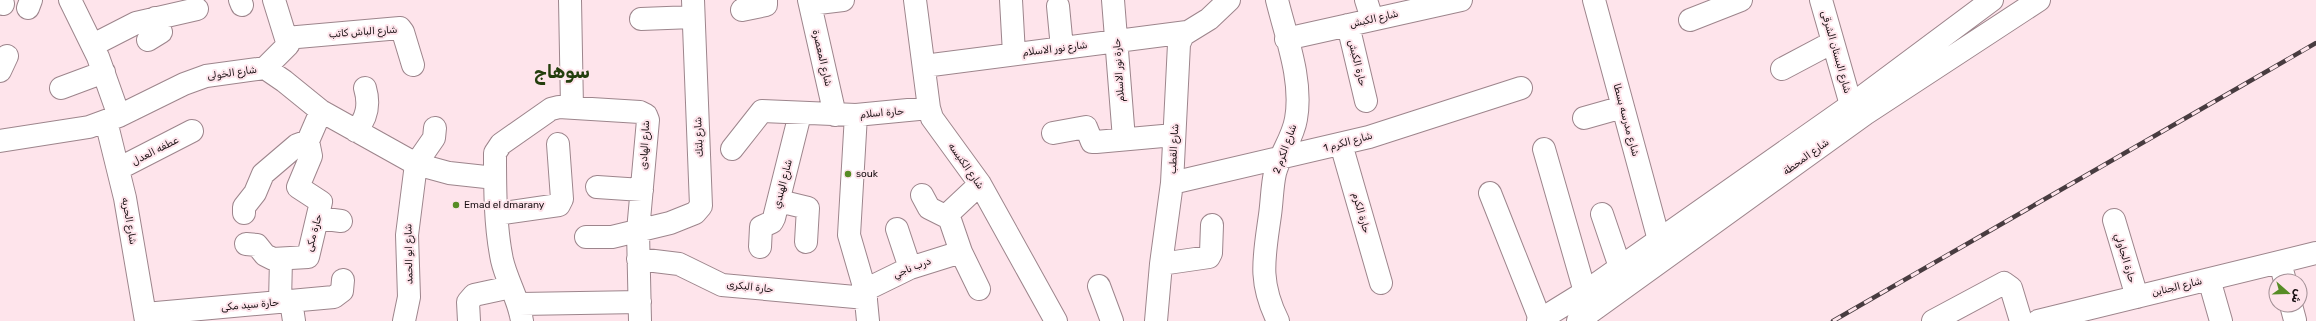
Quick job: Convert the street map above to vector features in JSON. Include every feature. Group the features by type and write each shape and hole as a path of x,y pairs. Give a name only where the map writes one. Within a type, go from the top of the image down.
{"street":[{"name":"شارع الحريه","path":"70,0 93,45 104,72 112,118 118,170 146,318"},
{"path":"265,68 288,45 274,0"},
{"path":"570,0 572,107"},
{"path":"742,10 765,5 766,0"},
{"path":"809,2 843,0"},
{"name":"شارع الكنيسه","path":"915,0 929,108 932,118 980,184 1056,321"},
{"path":"1011,0 1014,54"},
{"name":"حارة نور الاسلام","path":"1113,0 1124,139"},
{"path":"1187,32 1209,19 1229,0"},
{"name":"شارع الكرم 2","path":"1276,0 1296,80 1298,100 1296,119 1275,173 1263,268 1265,288 1278,321"},
{"name":"شارع الكبش","path":"1286,39 1348,25 1369,10 1461,0"},
{"name":"شارع مدرسه بسطا","path":"1594,0 1659,240"},
{"path":"1690,20 1741,0"},
{"name":"شارع البستان الشرقى","path":"1821,0 1851,105"},
{"name":"شارع المحطة","path":"1539,320 1585,292 1851,105 1992,0"},
{"name":"شارع المحطة","path":"1578,321 1865,114 2039,0"},
{"name":"شارع المعصرة","path":"809,2 845,115 849,234 865,294 868,321"},
{"path":"1058,6 1062,48"},
{"path":"652,12 693,8"},
{"name":"شارع بلتك","path":"638,231 684,218 699,210 701,206 693,8"},
{"path":"93,45 136,23 197,9"},
{"path":"148,40 161,32 156,18"},
{"name":"حارة الكبش","path":"1348,25 1366,101"},
{"name":"شارع الباش كاتب","path":"286,38 400,28 413,65"},
{"name":"شارع نور الاسلام","path":"924,66 1187,32"},
{"name":"شارع القطب","path":"1156,321 1161,264 1172,183 1179,44 1187,32"},
{"path":"1782,69 1833,42"},
{"name":"شارع الخولى","path":"0,142 89,127 112,118 158,95 206,76 265,68 284,81 321,111 416,164 449,173 495,178"},
{"path":"61,88 104,72"},
{"path":"356,131 362,124 368,107 365,88"},
{"name":"شارع الكرم 1","path":"1172,183 1341,144 1521,88"},
{"name":"شارع الهادى","path":"518,304 502,262 497,214 495,153 500,144 551,110 559,107 572,107 640,112 646,115 648,120 638,231 640,312"},
{"path":"1584,118 1623,107"},
{"name":"حارة اسلام","path":"845,115 929,108"},
{"name":"حارة مكى","path":"246,244 257,245 269,258 308,258 321,202 298,186 312,156 308,141 321,111"},
{"path":"732,150 762,111 845,115"},
{"name":"شارع الهندي","path":"760,247 761,226 774,221 800,114"},
{"path":"1053,133 1082,126 1086,127 1092,142 1174,135"},
{"path":"416,164 434,138 435,128"},
{"name":"عطفه العدل","path":"118,170 192,131"},
{"path":"244,213 244,207 255,193 263,174 297,145 308,141"},
{"path":"497,214 559,204 562,199 558,144"},
{"name":"حارة الكرم","path":"1341,144 1381,283"},
{"path":"1544,149 1585,292"},
{"name":"شارع ابو الحمد","path":"404,321 409,297 407,235 416,164"},
{"path":"979,289 962,252 949,218 951,210 980,184"},
{"path":"597,187 642,190"},
{"path":"1490,193 1539,320"},
{"path":"922,195 929,208 949,218"},
{"path":"779,201 808,208 806,242"},
{"path":"1602,214 1620,267"},
{"path":"318,218 341,221"},
{"name":"حارة الجاولي","path":"2114,220 2137,297"},
{"path":"1161,264 1209,257 1211,253 1212,225"},
{"path":"897,229 910,268"},
{"path":"586,237 612,237 638,231"},
{"name":"درب ناجي","path":"865,294 910,268 962,252"},
{"name":"شارع الجناين","path":"2038,321 2209,279 2283,271 2316,253"},
{"path":"281,259 288,308"},
{"name":"حارة البكرى","path":"638,259 679,264 722,284 865,294"},
{"path":"2209,279 2221,321"},
{"name":"حارة سيد مكى","path":"146,318 288,308 337,296 342,290 343,280"},
{"path":"1933,321 2004,283 2011,288 2021,321"},
{"path":"1099,286 1112,321"},
{"path":"470,321 468,302 474,295 518,304 640,312"}],"railway":[{"path":"1833,321 2316,43"}],"place":[{"name":"souk","path":"848,174"},
{"name":"Emad el dmarany","path":"456,205"}],"district":[{"name":"سوهاج","path":"562,72"}]}
